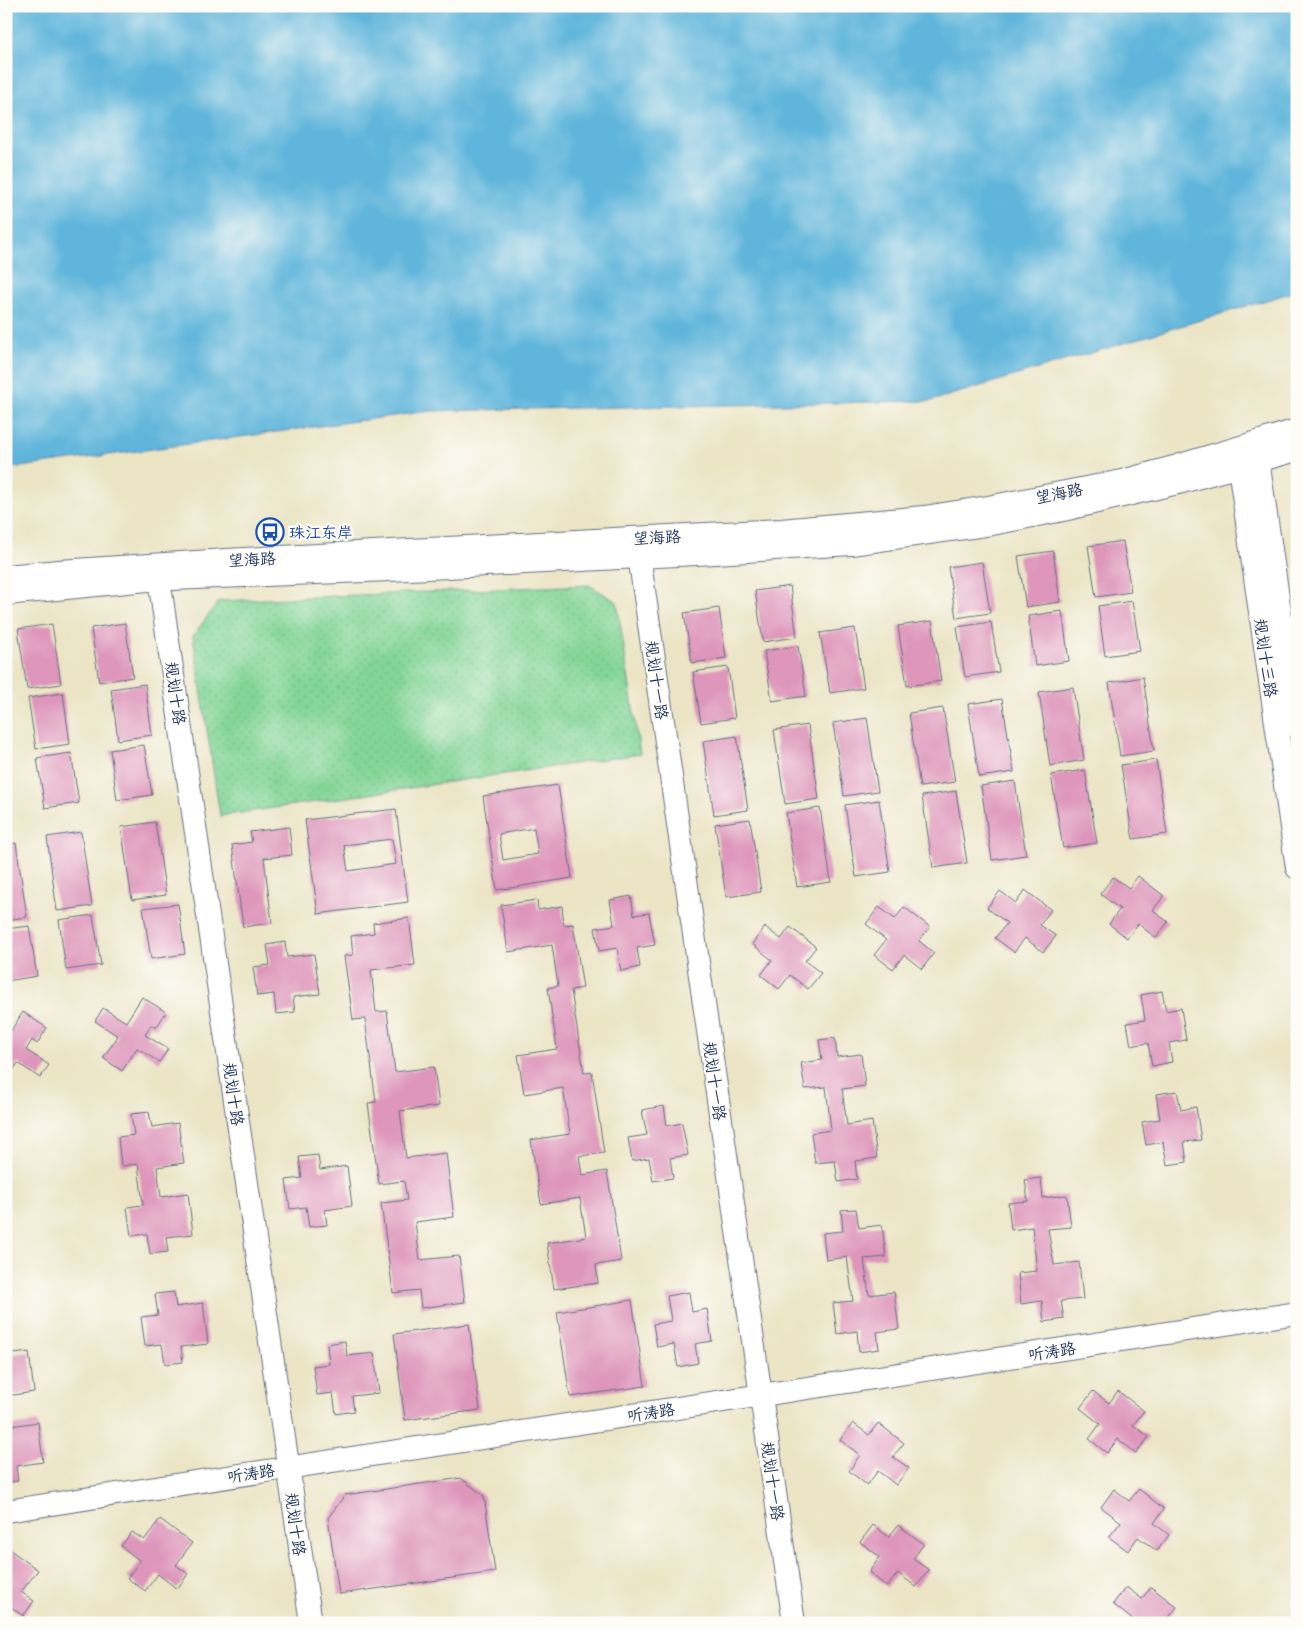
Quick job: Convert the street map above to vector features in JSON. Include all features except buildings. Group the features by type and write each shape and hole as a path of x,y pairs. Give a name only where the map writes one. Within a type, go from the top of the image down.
{"street":[{"name":"望海路","path":"6,576 158,572 638,548 851,544 964,528 1063,510 1182,482 1297,430"},
{"name":"望海路","path":"1247,454 1297,450"},
{"name":"规划十三路","path":"1247,454 1297,728"},
{"name":"规划十三路","path":"1247,454 1297,868"},
{"name":"规划十一路","path":"638,548 794,1623"},
{"name":"望海路","path":"6,594 158,572"},
{"name":"规划十路","path":"158,572 311,1623"},
{"name":"听涛路","path":"6,1511 1297,1313"}],"green space":[{"path":"589,585 617,602 640,754 220,816 193,636 219,601"}],"water":[{"path":"6,6 1297,6 1297,291 931,401 430,411 6,469"}],"place":[{"name":"珠江东岸","path":"270,532"}]}
